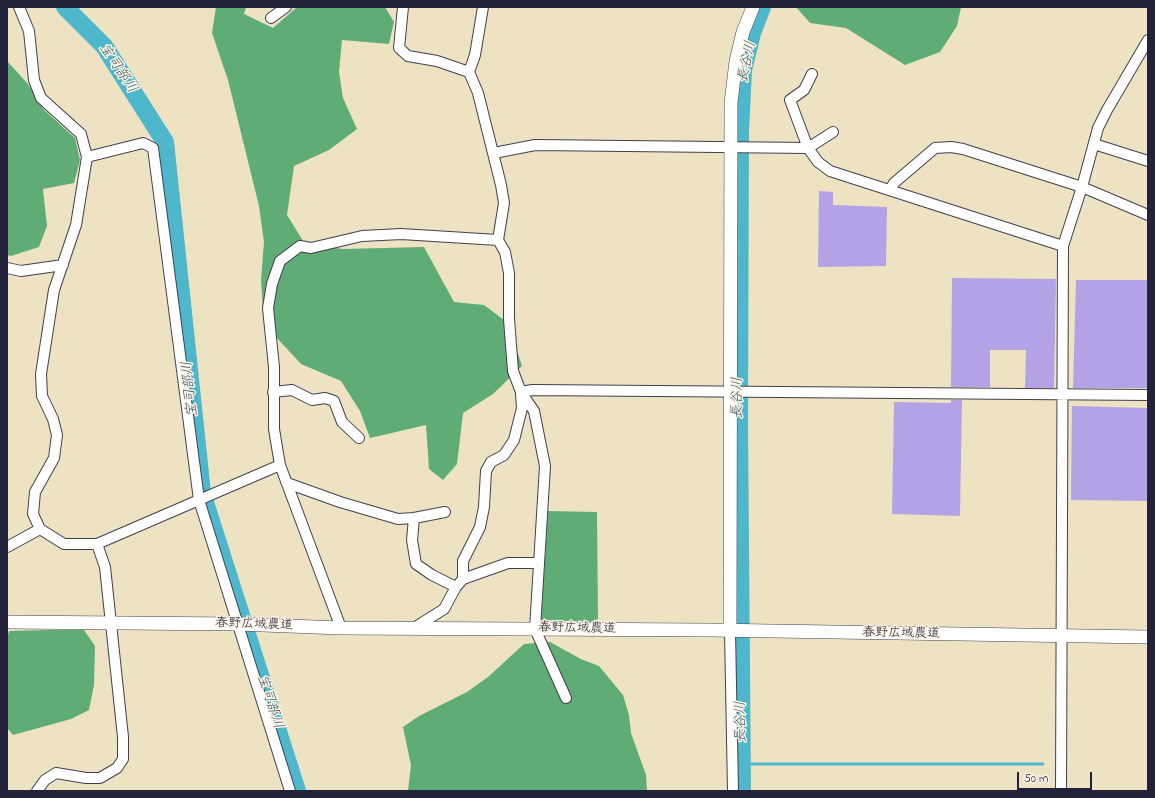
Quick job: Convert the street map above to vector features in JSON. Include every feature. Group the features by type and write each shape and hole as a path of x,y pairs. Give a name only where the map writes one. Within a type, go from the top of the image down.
{"street":[{"path":"19,7 29,32 34,80 41,98 81,134 88,157 76,225 54,290 40,374 42,396 53,419 57,434 54,458 35,492 33,514 40,529 64,544 97,544 280,465"},
{"path":"271,18 286,7"},
{"path":"483,7 475,55 469,72 478,93 494,153 504,203 498,240 505,252 509,273 513,371 521,392 534,411 545,466 535,628 566,698"},
{"path":"733,791 730,631 736,392 737,147 731,103 736,61 743,32 753,7"},
{"path":"402,8 399,48 408,56 437,61 469,72"},
{"path":"1061,791 1063,246 1082,187 1098,128 1148,40"},
{"path":"812,74 804,90 790,100 808,148 818,162 830,171 1063,246"},
{"path":"494,153 535,145 808,148 833,132"},
{"path":"88,157 143,143 153,148 198,500 239,624 290,791"},
{"path":"1094,144 1148,161"},
{"path":"890,190 894,183 935,148 951,147 1082,187 1148,215"},
{"path":"341,628 280,465 274,430 274,359 268,308 272,284 280,261 300,246 311,248 362,236 401,234 498,240"},
{"path":"7,268 21,271 63,265"},
{"path":"273,392 292,390 312,400 325,398 334,401 342,422 359,438"},
{"path":"521,392 532,390 1148,395"},
{"path":"463,579 463,561 480,527 484,507 486,471 491,462 504,455 514,440 522,408 521,392"},
{"path":"287,483 340,502 398,519 414,518 445,512"},
{"path":"414,518 412,540 416,564 432,575 456,587"},
{"path":"7,547 40,529"},
{"path":"37,791 45,780 56,773 86,778 100,778 117,768 122,759 123,737 105,567 97,544"},
{"path":"414,628 444,609 456,587 463,579 508,564 539,563"},
{"name":"春野広域農道","path":"7,622 239,624 341,628 535,628 1148,637"}],"green space":[{"path":"216,7 246,7 244,14 273,28 297,7 385,7 394,22 389,44 342,40 339,72 343,98 357,129 329,150 294,166 287,215 305,244 343,249 424,247 454,302 484,305 508,323 522,366 493,394 463,413 457,464 443,480 429,469 426,425 370,438 360,411 341,381 301,364 264,324 261,280 264,242 259,206 228,80 212,33"},
{"path":"796,7 961,7 957,26 940,52 905,65 846,28 810,23"},
{"path":"7,61 28,84 44,110 75,138 80,160 74,183 43,189 47,226 39,247 11,256 7,255"},
{"path":"548,511 597,512 598,622 541,620"},
{"path":"84,630 95,646 94,685 89,710 71,719 13,735 7,728 7,639 9,631"},
{"path":"550,642 581,659 599,666 623,695 629,715 631,733 646,775 647,791 408,791 411,765 403,727 419,716 467,692 488,677 524,644"}],"building":[{"path":"819,191 833,192 833,205 887,207 886,266 818,267"},
{"path":"952,278 1056,279 1054,388 1025,388 1026,350 990,350 990,387 951,387"},
{"path":"1076,280 1148,280 1147,388 1073,388"},
{"path":"951,400 962,400 960,516 892,514 894,402 951,403"},
{"path":"1072,406 1148,408 1148,501 1071,500"}],"waterway":[{"name":"宝司部川","path":"65,7 104,46 165,142 202,493 297,791"},
{"name":"長谷川","path":"742,791 739,422 740,132 743,70 752,33 762,7"},
{"path":"742,764 1043,764"}]}
